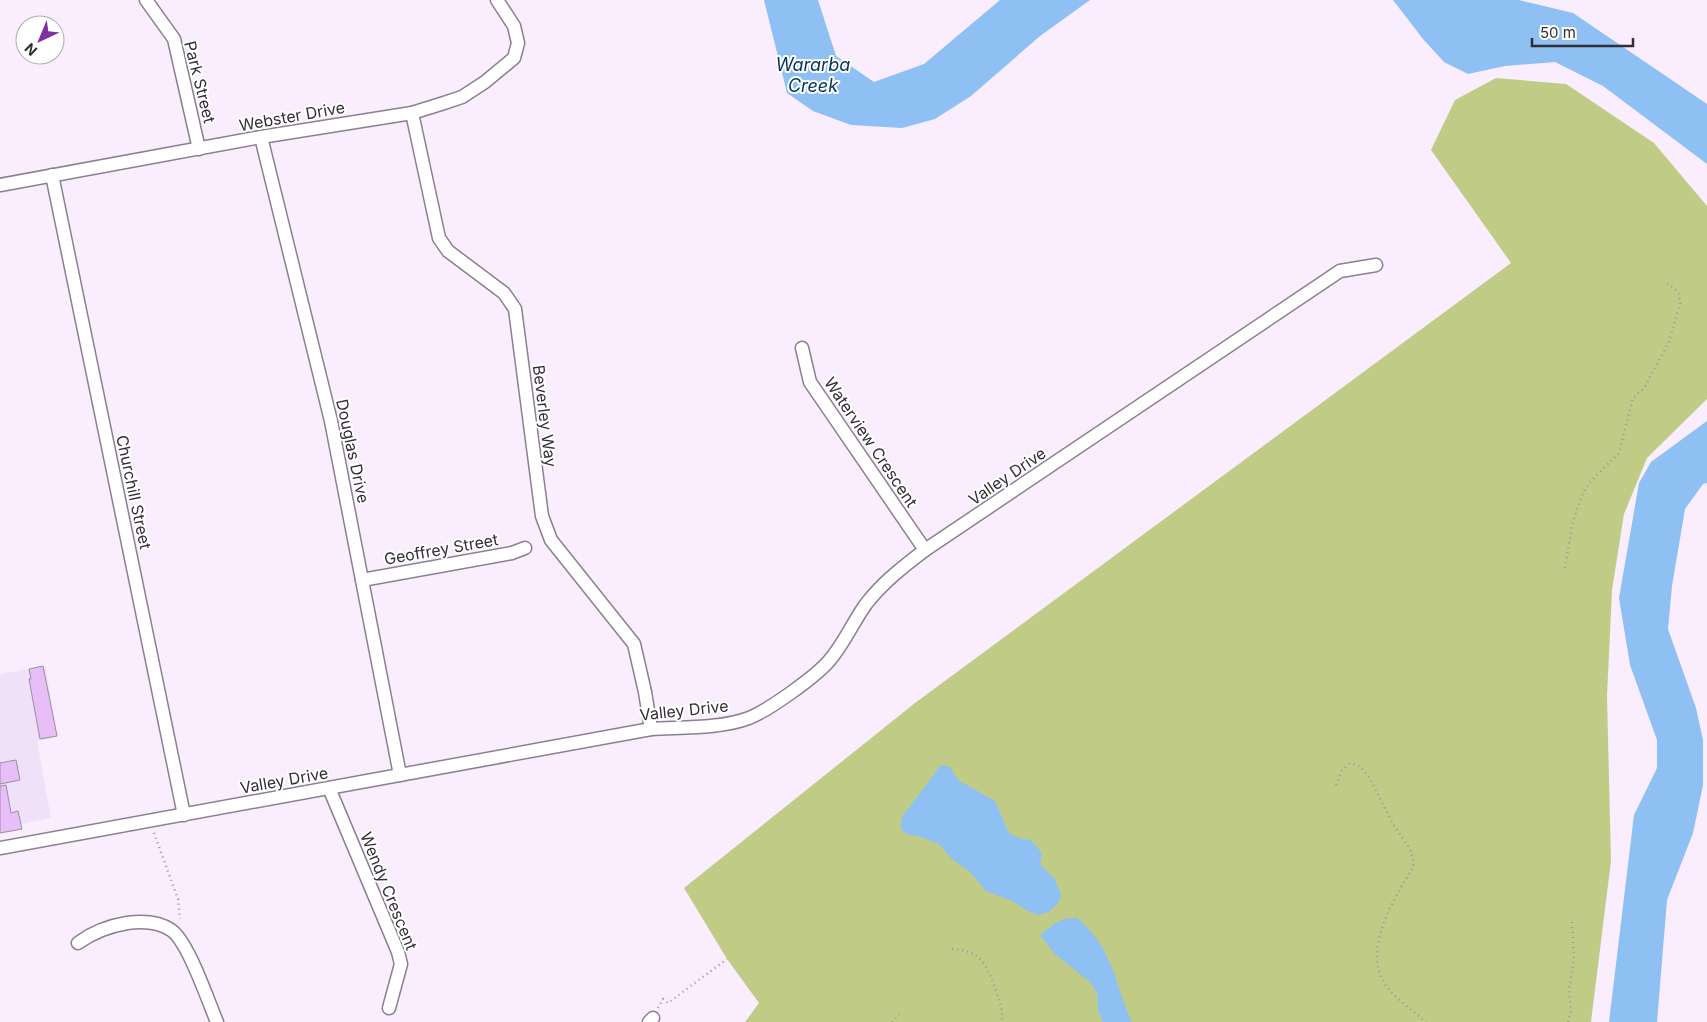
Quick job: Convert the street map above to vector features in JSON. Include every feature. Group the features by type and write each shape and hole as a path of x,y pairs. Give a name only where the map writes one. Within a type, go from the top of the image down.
{"street":[{"name":"Park Street","path":"146,0 174,39 199,149"},
{"name":"Webster Drive","path":"0,185 261,137 412,112 462,96 485,82 514,58 518,42 514,26 497,0"},
{"name":"Beverley Way","path":"412,112 439,238 448,251 504,293 515,309 542,516 551,540 634,644 651,729"},
{"name":"Douglas Drive","path":"261,137 331,421 400,776"},
{"name":"Churchill Street","path":"52,176 184,815"},
{"name":"Valley Drive","path":"0,848 651,729 726,724 749,718 768,708 828,662 867,603 892,575 925,550 1340,271 1376,265"},
{"name":"Waterview Crescent","path":"802,348 810,382 925,550"},
{"name":"Geoffrey Street","path":"362,580 512,553 525,548"},
{"name":"Wendy Crescent","path":"329,788 398,952 401,964 389,1008"},
{"path":"78,943 89,934 114,925 140,922 158,923 173,931 184,946 217,1022"}],"path":[{"path":"1565,568 1573,522 1583,493 1591,481 1619,453 1633,398 1644,388 1669,342 1680,303 1679,294 1665,282"},
{"path":"1336,785 1345,767 1352,764 1360,766 1369,777 1393,824 1413,856 1413,868 1386,915 1378,958 1382,979 1386,985 1400,1001 1426,1022"},
{"path":"154,832 178,900 180,919"},
{"path":"1568,1022 1571,1010 1569,990 1574,959 1572,919"},
{"path":"952,948 968,951 984,962 1001,1003 1002,1022"},
{"path":"651,1020 663,999 668,1003 727,959"},
{"path":"892,1022 899,1014"}],"shaded area":[{"path":"45,666 58,737 37,741 51,818 0,828 0,674"}],"green space":[{"path":"1496,78 1566,84 1654,143 1707,206 1707,399 1647,458 1624,514 1612,590 1607,696 1611,861 1591,1022 745,1022 759,1003 727,959 684,888 915,703 1511,263 1431,150 1455,100"}],"water":[{"name":"Wararba Creek","path":"764,0 818,0 836,56 874,82 924,64 1000,0 1090,0 1040,36 971,96 935,119 902,128 851,125 813,111 787,93"},
{"path":"1393,0 1519,0 1573,13 1707,104 1707,164 1603,86 1555,62 1505,66 1468,74 1444,62 1423,39"},
{"path":"1707,421 1707,483 1703,484 1685,509 1672,586 1668,629 1696,708 1703,740 1703,785 1693,833 1667,900 1657,1022 1609,1022 1634,815 1657,768 1657,740 1630,665 1619,598 1639,483 1651,462"},
{"path":"941,765 950,767 958,780 995,801 1009,833 1019,838 1031,840 1042,853 1040,864 1055,879 1061,894 1059,902 1049,912 1037,915 1012,901 986,891 970,872 952,859 939,844 906,834 900,827 902,817"},
{"path":"1077,918 1099,942 1106,954 1132,1022 1103,1022 1098,1010 1097,993 1090,982 1055,954 1040,935 1064,919"}],"building":[{"path":"43,666 57,736 40,739 29,679 31,679 29,669"},
{"path":"16,760 20,780 0,784 0,763"},
{"path":"6,785 11,813 18,811 22,829 0,833 0,786"}]}
